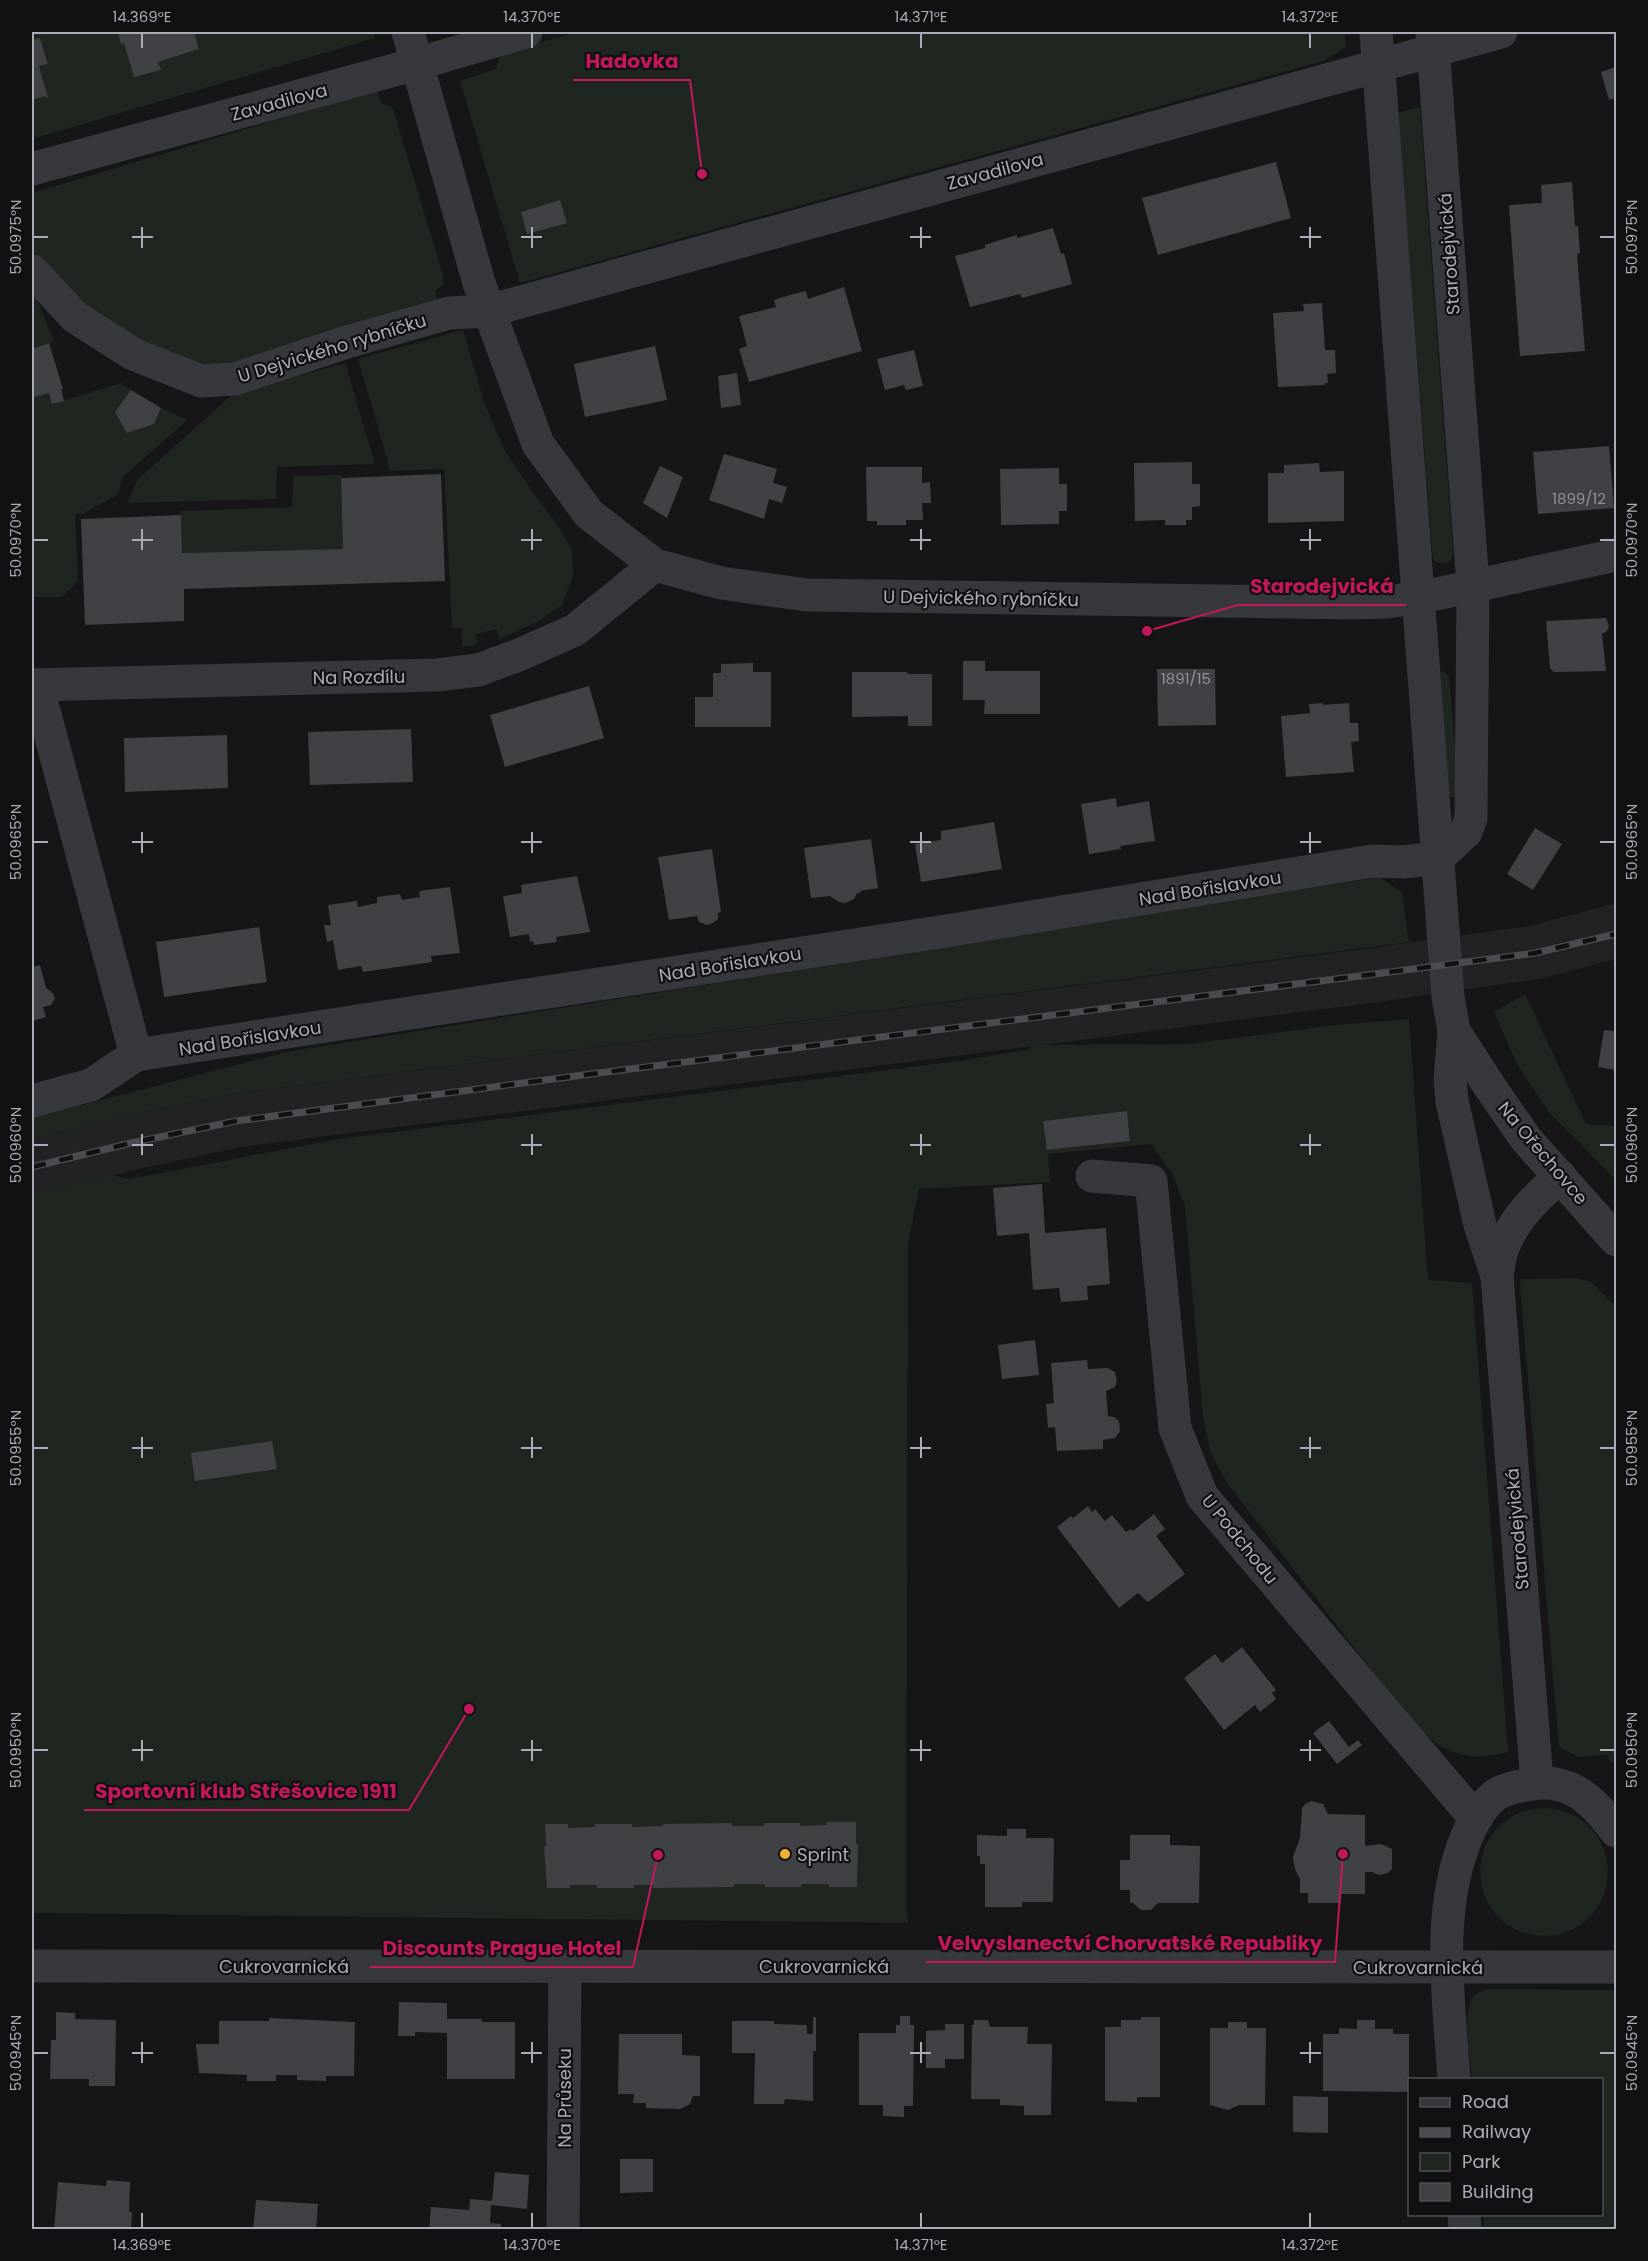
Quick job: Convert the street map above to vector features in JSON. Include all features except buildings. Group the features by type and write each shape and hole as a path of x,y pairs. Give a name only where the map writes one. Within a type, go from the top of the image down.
{"street":[{"name":"U Dejvického rybníčku","path":"408,32 488,311 538,444 589,514 655,565 721,583 807,596 1354,603 1418,598 1617,555"},
{"name":"Zavadilova","path":"32,169 526,32"},
{"name":"Starodejvická","path":"1376,32 1448,997 1455,1031 1450,1080 1452,1101 1480,1225 1497,1276 1537,1782"},
{"name":"Zavadilova","path":"488,311 1379,65 1433,41 1502,32"},
{"name":"Starodejvická","path":"1433,41 1473,585 1471,818 1466,832 1438,858"},
{"name":"U Dejvického rybníčku","path":"32,271 75,316 133,354 201,381 235,380 347,342 449,313 488,311"},
{"name":"Na Rozdílu","path":"34,685 436,675 478,670 575,630 655,565"},
{"path":"34,685 136,1055"},
{"name":"Nad Bořislavkou","path":"32,1101 91,1085 136,1055 946,931 1372,861 1403,862 1438,858"},
{"name":"Na Ořechovce","path":"1455,1031 1490,1088 1526,1139 1617,1240"},
{"name":"U Podchodu","path":"1092,1176 1151,1181 1175,1428 1202,1496 1475,1818"},
{"name":"Starodejvická","path":"1497,1276 1504,1244 1516,1223 1538,1196 1560,1176"},
{"path":"1454,2078 1446,1967 1450,1892 1460,1854 1475,1818 1493,1797 1514,1787 1537,1782 1580,1792 1611,1812"},
{"name":"Cukrovarnická","path":"32,1965 1617,1967"},
{"name":"Na Průseku","path":"563,2229 565,1966"}],"shaded area":[{"path":"1616,903 1616,959 1539,979 1371,1003 241,1147 32,1195 32,1139 125,1116 232,1094 1530,926"}],"green space":[{"path":"32,32 118,32 135,77 160,70 158,62 199,49 194,32 373,32 375,38 32,139 32,100 48,97 39,66 48,63 40,38 32,40"},
{"path":"577,32 1345,32 1346,47 1323,61 520,283 460,81 496,69 500,54"},
{"path":"377,90 382,104 393,109 443,275 443,285 435,291 439,305 210,370 108,329 32,260 32,193"},
{"path":"1420,107 1453,552 1450,561 1444,564 1434,561 1432,550 1398,113"},
{"path":"32,288 54,341 32,349"},
{"path":"463,330 484,402 505,451 572,549 573,576 562,605 539,621 499,639 497,629 476,634 477,644 462,647 462,627 452,628 444,469 389,471 358,359"},
{"path":"345,363 375,464 277,467 276,499 127,503 138,479 233,394"},
{"path":"121,383 131,390 115,412 127,433 154,424 161,408 187,420 123,477 117,495 82,514 75,514 78,581 62,597 32,597 32,398 49,393 53,404"},
{"path":"341,475 343,549 182,553 181,511 292,507 293,476"},
{"path":"1443,671 1449,677 1459,793 1456,798 1449,796 1438,675"},
{"path":"1380,877 1402,893 1409,942 232,1094 125,1116 32,1139 32,1118 287,1052"},
{"path":"1525,994 1586,1124 1616,1126 1616,1180 1548,1111 1517,1064 1494,1012"},
{"path":"1409,1019 1428,1280 1472,1283 1508,1752 1480,1757 1456,1753 1434,1742 1413,1724 1227,1483 1210,1452 1203,1417 1185,1207 1173,1175 1151,1144 1048,1154 1050,1182 919,1189 908,1243 906,1908 908,1923 32,1913 32,1195 112,1175 130,1179 338,1139 959,1061 1031,1049 1031,1045 1187,1044 1336,1025","holes":["1127,1111 1130,1141 1047,1150 1044,1121"]},
{"path":"1577,1278 1591,1282 1616,1307 1616,1761 1610,1763 1608,1755 1579,1757 1559,1747 1520,1285 1521,1279"},
{"path":"1544,1808 1569,1813 1589,1827 1603,1847 1608,1872 1603,1897 1589,1917 1569,1931 1544,1936 1519,1931 1499,1917 1485,1897 1480,1872 1485,1847 1499,1827 1519,1813"},
{"path":"1491,1989 1616,1990 1616,2229 1484,2229 1483,2216 1603,2216 1603,2078 1472,2078 1468,2012 1474,1996"}],"railway":[{"path":"32,1167 236,1121 1535,953 1616,934"}],"place":[{"name":"Hadovka","path":"702,174"},
{"name":"Starodejvická","path":"1147,631"},
{"name":"Sportovní klub Střešovice 1911","path":"469,1709"},
{"name":"Sprint","path":"785,1854"},
{"name":"Velvyslanectví Chorvatské Republiky","path":"1343,1854"},
{"name":"Discounts Prague Hotel","path":"658,1855"}]}
